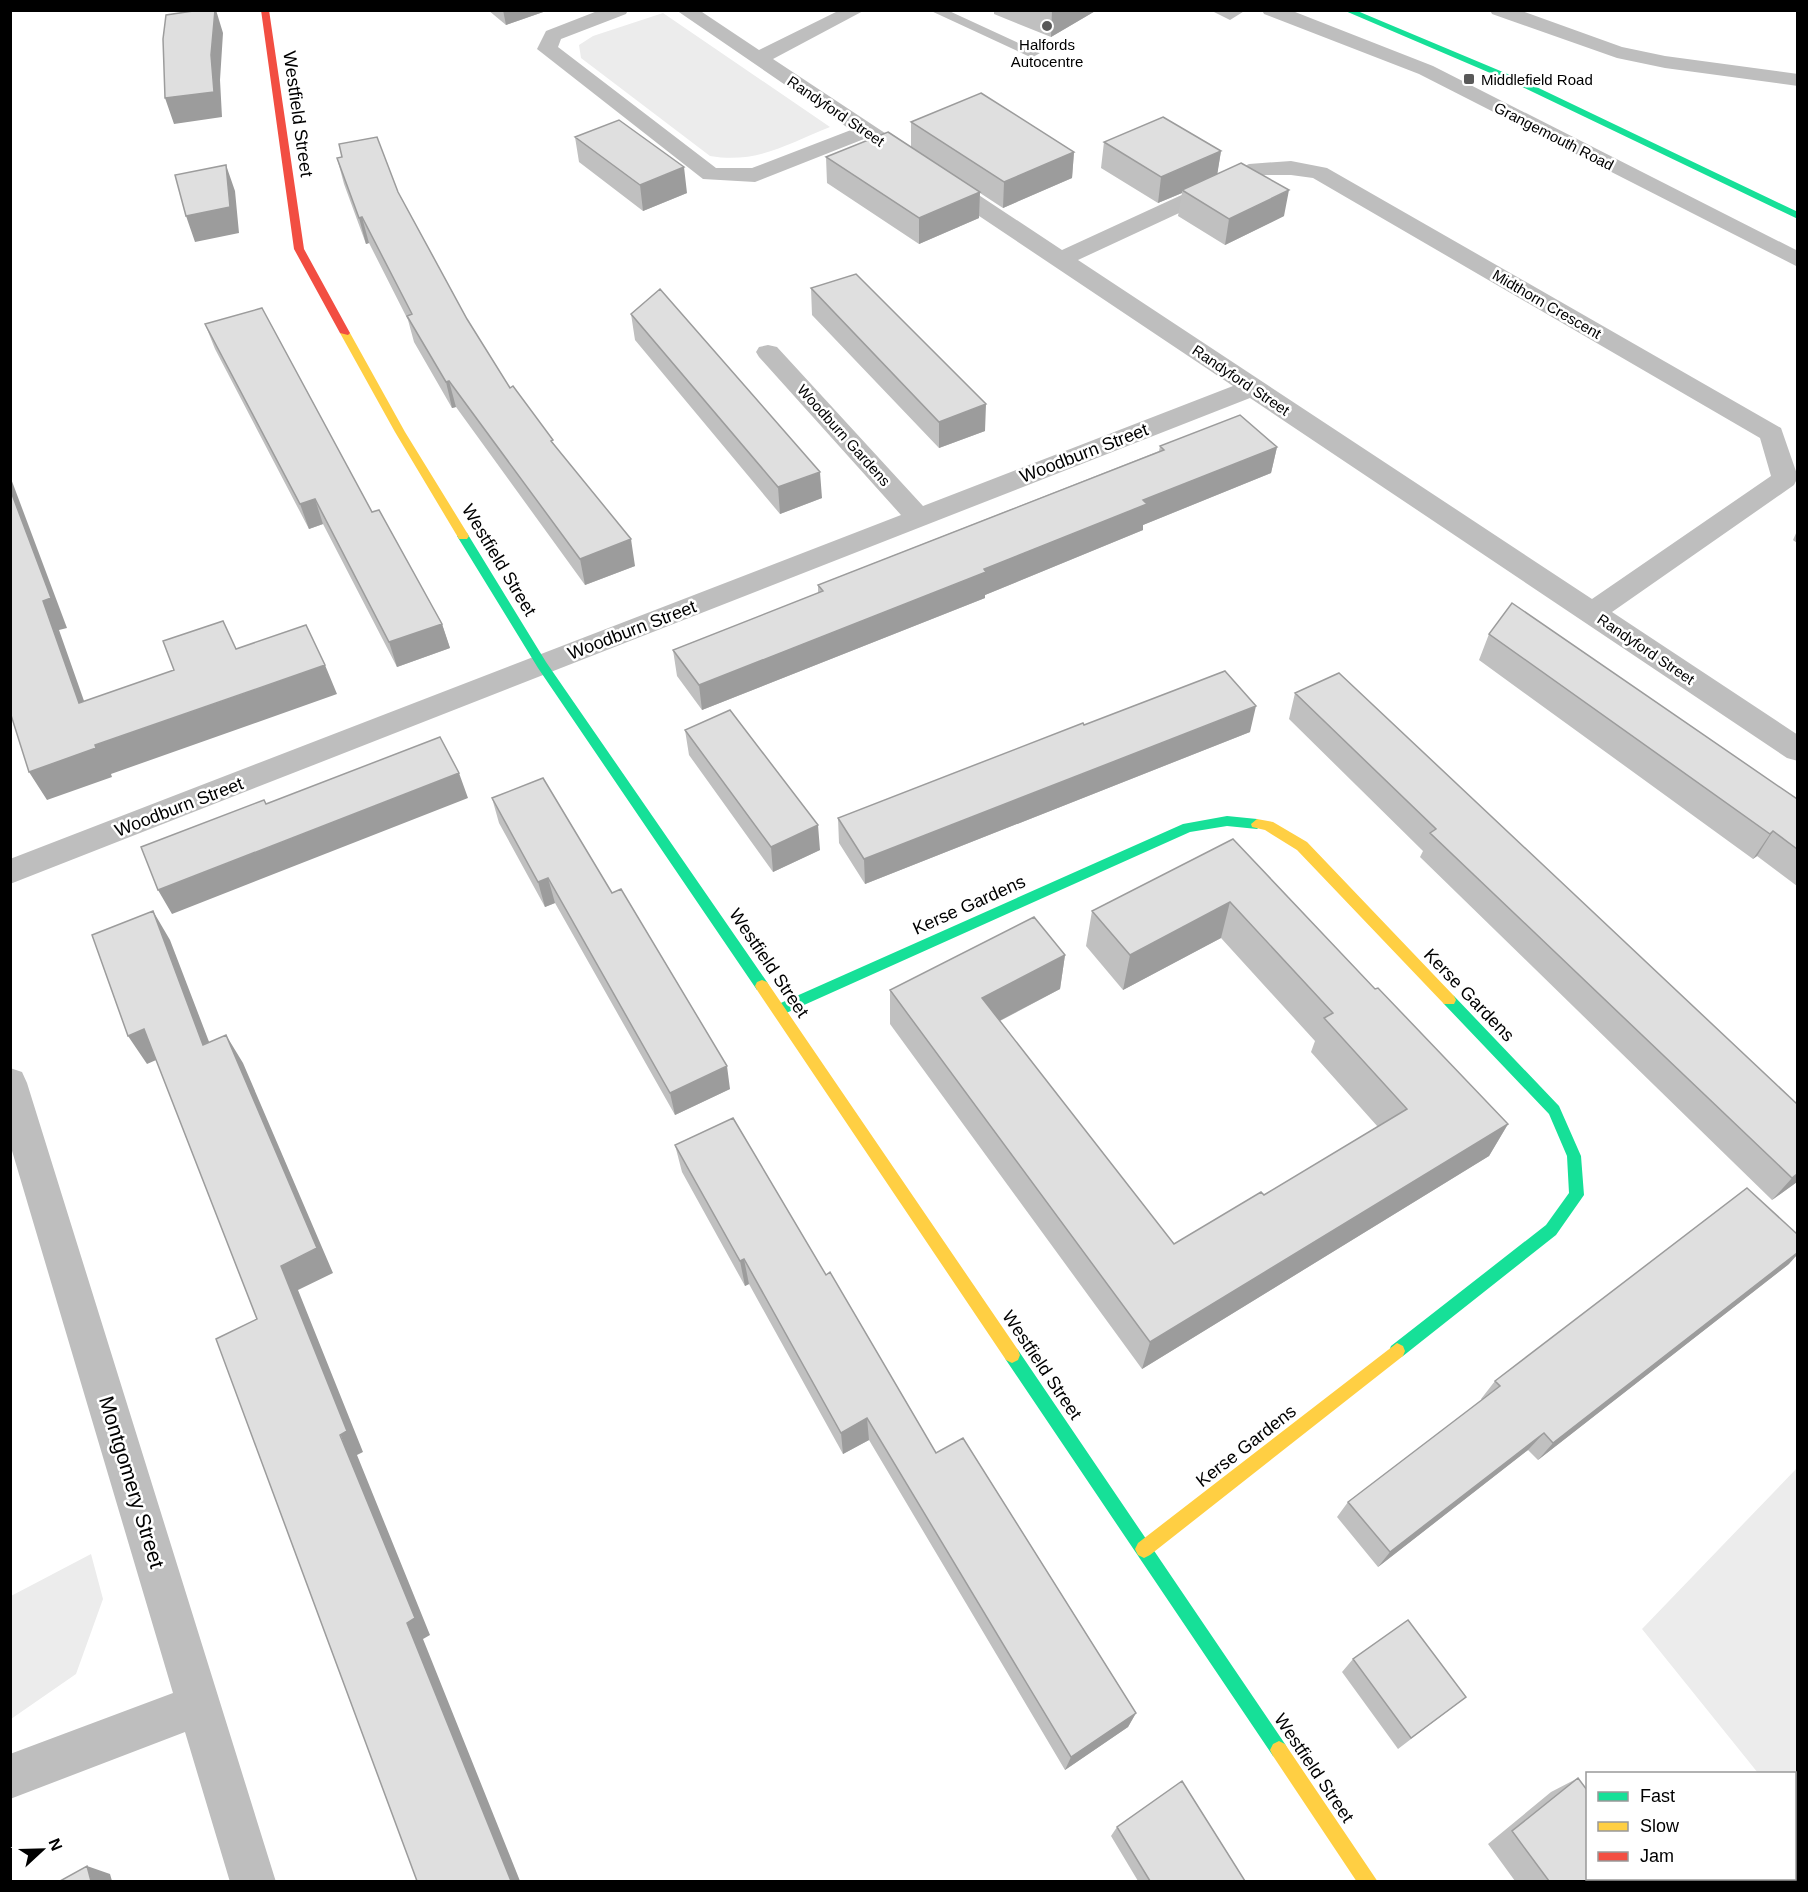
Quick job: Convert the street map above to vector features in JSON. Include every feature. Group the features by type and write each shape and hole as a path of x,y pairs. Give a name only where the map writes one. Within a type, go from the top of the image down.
{"street":[{"name":"Westfield Street","path":"265,10 298,249 400,432 542,665 779,1010 1369,1881"},
{"path":"619,10 553,35 547,49 711,174 755,176 866,131"},
{"name":"Randyford Street","path":"685,10 1797,750"},
{"path":"758,59 856,10"},
{"name":"Grangemouth Road","path":"1271,10 1426,70 1797,260"},
{"name":"Grangemouth Road","path":"1347,10 1419,37 1566,104 1797,216"},
{"path":"1499,10 1617,52 1665,62 1797,80"},
{"name":"Midthorn Crescent","path":"1060,260 1257,169 1291,168 1319,173 1772,434 1785,479 1590,613"},
{"name":"Woodburn Gardens","path":"768,352 919,518"},
{"name":"Woodburn Street","path":"10,872 1252,388"},
{"name":"Kerse Gardens","path":"779,1010 1188,827 1227,821 1268,825 1302,846 1554,1110 1574,1156 1577,1195 1551,1230 1144,1549"},
{"name":"Montgomery Street","path":"10,1083 253,1881"},
{"path":"10,1777 199,1705"}],"lane":[{"path":"935,10 958,14 1034,53"},
{"path":"1216,10 1230,16 1240,10"}],"shaded area":[{"path":"663,13 830,127 786,146 757,155 727,158 710,156 581,58 579,45 593,36"},
{"path":"1797,1468 1797,1823 1796,1772 1757,1772 1642,1629"},
{"path":"91,1554 103,1599 76,1674 11,1719 11,1596"}],"building":[{"path":"215,10 211,55 214,92 165,98 163,39 166,15"},
{"path":"981,93 1074,152 1004,182 911,122"},
{"path":"1163,117 1221,151 1161,177 1104,142"},
{"path":"619,120 684,167 640,185 575,137"},
{"path":"888,132 980,192 919,218 826,157"},
{"path":"377,137 398,192 467,319 510,388 513,386 553,440 551,441 631,539 580,559 449,381 446,382 407,316 412,314 362,217 359,218 337,158 342,157 339,144"},
{"path":"1241,163 1289,190 1229,219 1182,190"},
{"path":"226,165 230,207 186,216 175,175"},
{"path":"856,274 986,404 939,422 811,288"},
{"path":"660,289 820,472 778,487 631,314"},
{"path":"262,308 372,512 379,510 442,624 389,642 315,499 300,504 205,324"},
{"path":"1240,415 1277,447 1143,500 1147,504 984,569 986,572 699,685 673,650 823,591 818,585 1164,450 1160,446"},
{"path":"10,489 51,598 43,601 79,703 174,670 163,641 223,621 236,649 306,625 325,665 95,745 96,748 29,772 10,712"},
{"path":"1512,603 1797,799 1797,849 1773,831 1770,834 1489,634"},
{"path":"1225,671 1256,706 864,859 838,818 1083,723 1084,725"},
{"path":"1339,673 1797,1104 1797,1174 1792,1178 1430,833 1436,829 1295,693"},
{"path":"730,710 818,825 771,847 685,730"},
{"path":"440,737 459,773 158,890 141,847 264,800 266,804"},
{"path":"543,778 612,893 621,889 727,1066 670,1093 548,878 538,882 492,798"},
{"path":"1233,839 1375,989 1378,988 1508,1124 1150,1342 890,990 1034,917 1065,955 982,998 1174,1244 1261,1192 1264,1195 1407,1109 1324,1018 1333,1013 1230,902 1130,955 1092,911"},
{"path":"153,911 203,1045 226,1035 317,1248 281,1266 347,1431 340,1435 415,1618 407,1623 511,1881 417,1881 216,1339 257,1319 144,1029 128,1036 92,935"},
{"path":"733,1118 826,1275 830,1272 936,1453 963,1438 1136,1713 1071,1757 867,1418 841,1433 744,1259 740,1261 675,1145"},
{"path":"1747,1188 1797,1234 1797,1253 1553,1443 1544,1433 1390,1552 1348,1502 1500,1386 1495,1381"},
{"path":"1408,1620 1466,1697 1411,1738 1353,1659"},
{"path":"1578,1778 1586,1789 1586,1880 1791,1880 1549,1881 1512,1831"},
{"path":"1182,1781 1245,1881 1150,1881 1117,1827"},
{"path":"1796,1835 1797,1836 1796,1876"},
{"path":"87,1866 91,1881 60,1881"}],"traffic: fast":[{"path":"1347,10 1519,82 1798,216"},
{"path":"463,536 542,665 762,986"},
{"path":"779,1010 1188,827 1227,821 1257,824"},
{"path":"1397,1351 1551,1230 1577,1195 1574,1156 1554,1110 1449,1000"},
{"path":"1012,1355 1279,1750"}],"traffic: slow":[{"path":"345,333 400,432 463,536"},
{"path":"1257,824 1268,825 1302,846 1449,1000"},
{"path":"762,986 1012,1355"},
{"path":"1144,1549 1397,1351"},
{"path":"1279,1750 1369,1882"}],"traffic: jam":[{"path":"265,10 299,249 345,333"}],"place":[{"name":"Halfords Autocentre","path":"1047,26"},
{"name":"Middlefield Road","path":"1469,79"}]}
